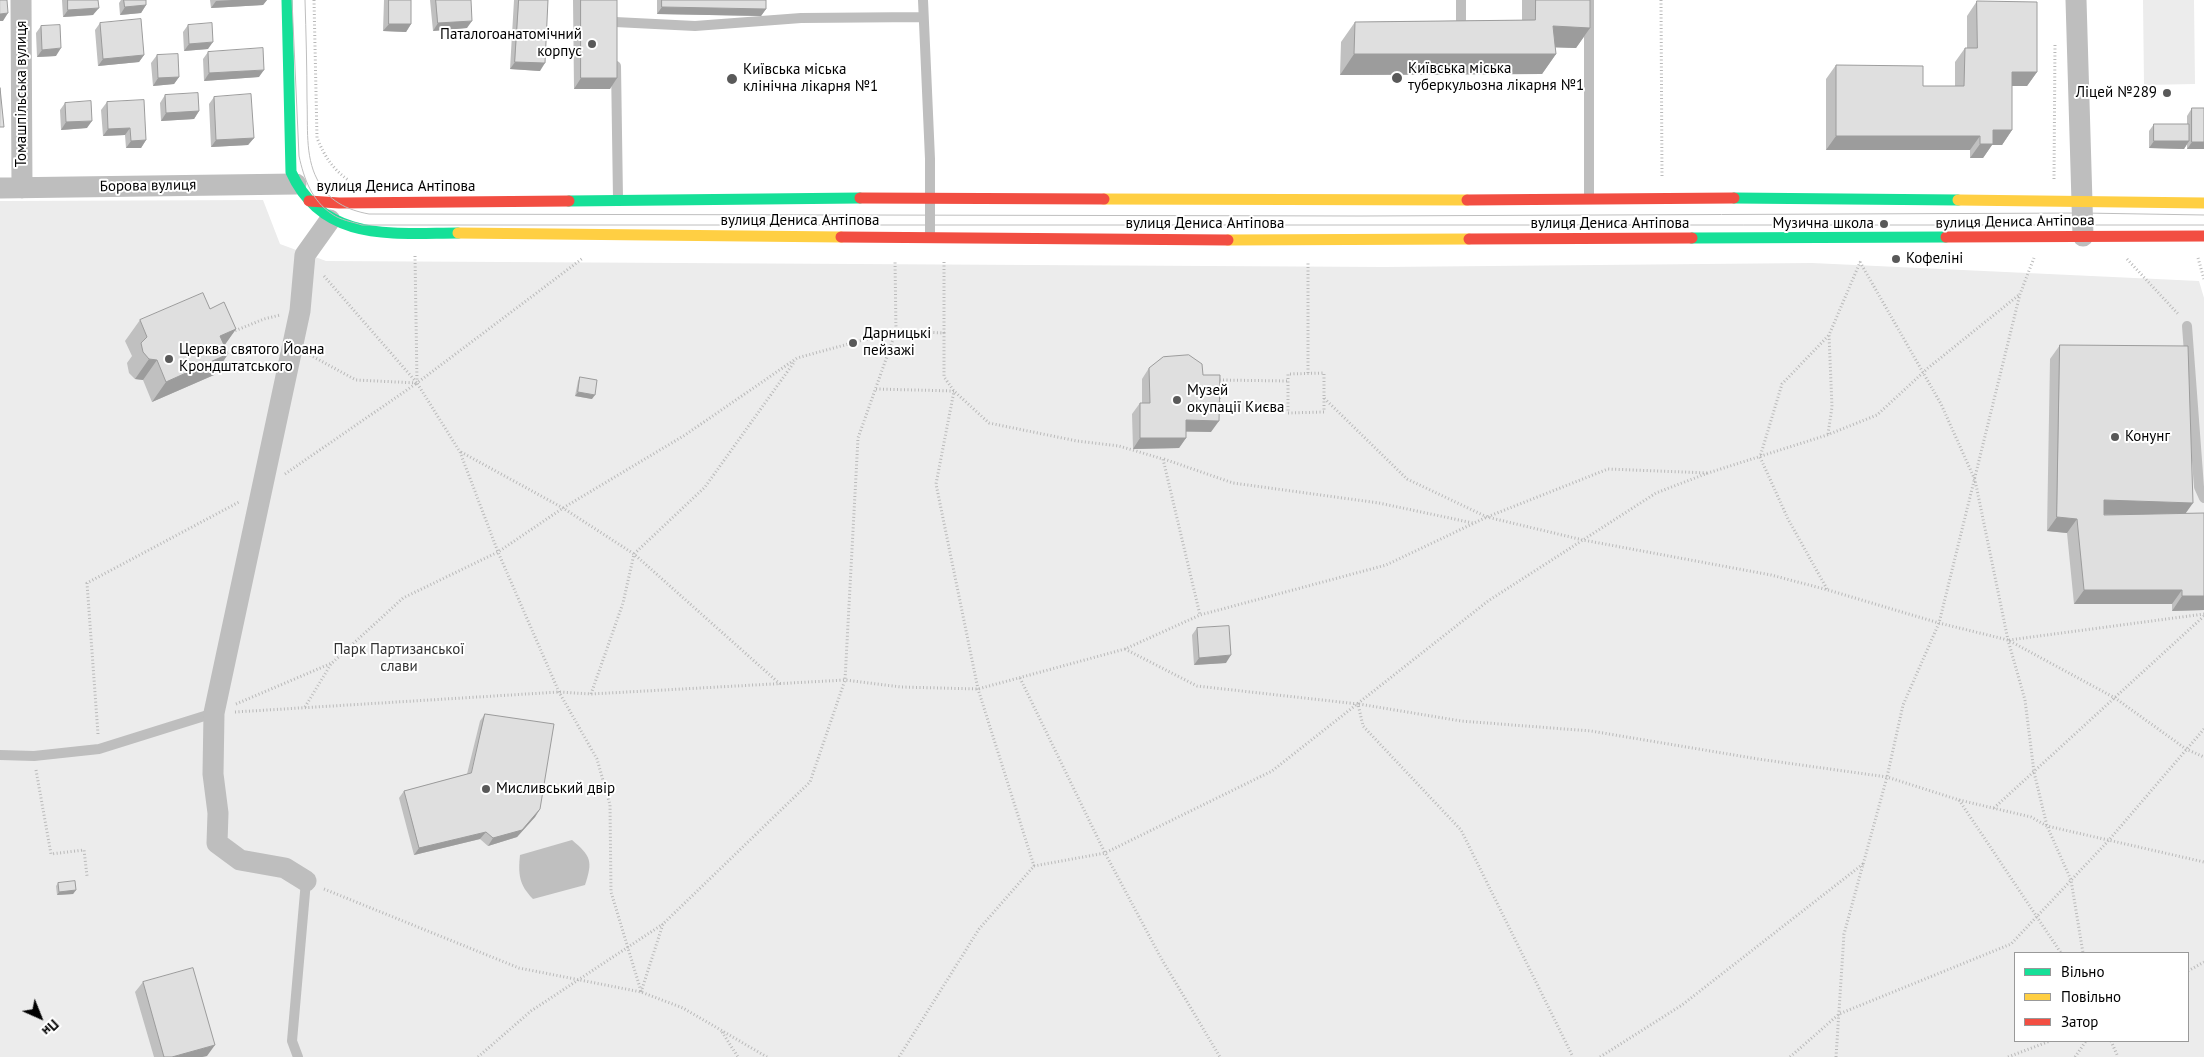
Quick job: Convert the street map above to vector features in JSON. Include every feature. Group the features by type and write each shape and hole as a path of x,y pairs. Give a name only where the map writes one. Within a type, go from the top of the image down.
{"street":[{"name":"Томашпільська вулиця","path":"21,0 22,188"},
{"path":"287,0 292,172 296,184 309,201"},
{"path":"2076,0 2083,236"},
{"name":"Борова вулиця","path":"0,188 296,184"},
{"name":"вулиця Дениса Антіпова","path":"309,201 339,203 930,197 1589,200 1774,198 2204,203"},
{"name":"вулиця Дениса Антіпова","path":"309,201 330,220 355,229 403,233 1205,240 2204,236"},
{"path":"306,881 285,868 240,860 217,843 218,813 213,774 214,713 293,346 300,311 306,255 330,220"}],"lane":[{"path":"923,0 930,237"},
{"path":"1461,0 1461,21"},
{"path":"1588,0 1589,200"},
{"path":"616,23 695,26 801,18 924,17"},
{"path":"616,50 618,200"},
{"path":"2187,326 2199,487 2204,498"},
{"path":"0,755 34,756 100,749 214,713"},
{"path":"298,1057 292,1041 306,881"}],"path":[{"path":"314,0 317,138"},
{"path":"1661,0 1662,181"},
{"path":"2054,181 2055,34"},
{"path":"1836,1057 1844,934 1887,777 1902,705 1939,624 1976,480 2020,294 2036,253 2035,238"},
{"path":"415,250 417,383"},
{"path":"2121,253 2187,326"},
{"path":"293,346 356,380 417,383 588,254"},
{"path":"306,255 417,383"},
{"path":"478,1057 531,1011 663,924 810,782 845,680 858,438 896,330 895,255"},
{"path":"944,255 944,377 954,391 989,423 1077,441 1119,446 1233,483 1379,503 1474,523"},
{"path":"1828,590 1788,519 1760,457 1782,384 1828,335 1862,257"},
{"path":"1308,260 1308,373"},
{"path":"1860,262 1924,372 1976,480 2008,640 2025,700 2034,772 2048,826 2072,880 2083,952"},
{"path":"899,1057 979,929 1034,866 1105,852 1272,771 1488,601 1656,493 1708,473 1828,435 1877,415 1924,372 2020,294"},
{"path":"231,332 264,319 300,311"},
{"path":"305,707 332,663 403,598 498,552 563,508 685,435 797,358 896,330 944,333"},
{"path":"1828,335 1832,407 1828,435"},
{"path":"591,694 623,604 634,554 705,487 797,358"},
{"path":"1308,373 1324,373 1324,412 1288,413 1288,374 1308,373"},
{"path":"1220,415 1219,380 1288,381"},
{"path":"876,389 954,391"},
{"path":"954,391 936,484 978,689 1034,866"},
{"path":"1324,398 1408,479 1487,517 1583,540 1771,575 1828,590 1939,624 2008,640 2115,698 2186,749 2204,757"},
{"path":"460,452 563,508 634,554 780,684"},
{"path":"1163,459 1200,615"},
{"path":"214,713 559,692 591,694 845,680 901,687 978,689 1125,649 1200,615 1386,565 1487,517 1608,469 1708,473"},
{"path":"498,552 559,692 597,759 610,805 611,892 641,992"},
{"path":"2008,640 2204,615"},
{"path":"1993,808 2204,615"},
{"path":"1125,649 1197,686 1358,704 1461,721 1592,731 1758,759 1887,777 1959,800 2031,817 2048,826 2204,862"},
{"path":"214,713 332,663"},
{"path":"1020,678 1105,852 1162,958 1220,1057"},
{"path":"1358,704 1363,726 1461,830 1573,1057"},
{"path":"1790,1057 1839,1014 2011,944 2109,840 2204,729"},
{"path":"34,756 51,854 84,850 87,876"},
{"path":"1959,800 2060,952"},
{"path":"1600,1057 1682,1005 1864,864"},
{"path":"306,881 364,907 519,968 641,992 683,1008 767,1057"},
{"path":"641,992 663,924"},
{"path":"2189,970 2204,962"},
{"path":"721,1030 738,1057"},
{"path":"2008,1057 2047,1042"},
{"path":"2075,1057 2085,1042"},
{"path":"2111,1042 2118,1057"}],"green space":[{"path":"2143,0 2194,0 2195,84 2144,85"},
{"name":"Парк Партизанської слави","path":"263,200 280,244 326,261 1384,267 1812,263 2199,281 2204,298 2204,1057 0,1057 0,201"}],"shaded area":[{"path":"572,840 583,850 589,859 589,870 585,885 533,899 520,879 520,855"}],"building":[{"path":"0,0 7,0 8,13 0,14"},
{"path":"68,0 98,0 99,8 68,10"},
{"path":"124,0 146,0 146,5 125,7"},
{"path":"389,0 411,0 411,24 389,24"},
{"path":"436,0 471,0 472,21 438,23"},
{"path":"519,0 548,0 545,63 515,62"},
{"name":"Паталогоанатомічний корпус","path":"581,0 617,0 617,78 581,78"},
{"path":"662,0 766,0 766,9 662,7"},
{"path":"1536,0 1590,0 1590,28 1553,26 1556,54 1354,54 1355,22 1535,20"},
{"path":"1977,1 2037,2 2037,72 2012,72 2012,130 1993,130 1993,144 1980,144 1980,136 1836,136 1836,65 1923,66 1923,86 1964,86 1965,48 1977,48"},
{"path":"141,19 144,55 103,59 100,23"},
{"path":"212,23 213,42 189,44 188,25"},
{"path":"60,25 61,48 42,50 41,26"},
{"path":"263,48 264,70 209,73 208,52"},
{"path":"178,54 179,77 158,78 157,55"},
{"path":"0,88 4,127 0,127"},
{"path":"198,93 199,111 166,113 165,95"},
{"path":"251,94 254,138 216,140 214,97"},
{"path":"144,100 146,140 131,141 130,128 108,129 107,102"},
{"path":"91,101 92,121 66,122 65,103"},
{"path":"2192,108 2204,108 2204,142 2192,142"},
{"path":"2154,124 2189,124 2189,141 2154,141"},
{"name":"Церква святого Йоана Крондштатського","path":"203,293 210,309 224,302 236,329 220,336 228,354 166,382 157,360 149,359 143,352 141,343 147,337 140,320"},
{"name":"Конунг","path":"2060,345 2188,346 2193,503 2104,500 2104,515 2204,513 2204,596 2182,596 2182,590 2084,590 2077,519 2057,517"},
{"name":"Музей окупації Києва","path":"1189,355 1202,364 1203,375 1220,375 1219,421 1186,420 1186,438 1140,438 1140,403 1150,403 1149,368 1163,357"},
{"path":"580,377 597,380 595,395 578,392"},
{"path":"1229,626 1231,655 1199,658 1197,628"},
{"name":"Мисливський двір","path":"485,714 554,724 540,809 522,830 493,838 486,832 419,848 404,791 471,773"},
{"path":"75,881 76,890 59,892 58,883"},
{"path":"193,968 215,1045 172,1057 164,1057 143,982"}],"tram line":[{"path":"292,0 299,156 303,173 314,196 325,209 339,218 362,225 2204,225"},
{"path":"305,0 308,141 313,170 321,187 332,199 353,210 369,214 1360,216 2083,213 2204,215"}],"traffic: fast":[{"path":"287,0 291,172 305,195 321,211 341,223 362,229 385,232 458,233"},
{"path":"569,201 860,198"},
{"path":"1734,198 1958,200"},
{"path":"1692,238 1946,237"}],"traffic: slow":[{"path":"1104,199 1467,200"},
{"path":"1958,200 2204,203"},
{"path":"458,233 841,237"},
{"path":"1228,240 1469,239"}],"traffic: jam":[{"path":"860,198 1104,199"},
{"path":"1467,200 1734,198"},
{"path":"309,201 339,203 569,201"},
{"path":"1946,237 2204,236"},
{"path":"841,237 1228,240"},
{"path":"1469,239 1692,238"}],"place":[{"name":"Паталогоанатомічний корпус","path":"592,44"},
{"name":"Київська міська туберкульозна лікарня №1","path":"1397,78"},
{"name":"Київська міська клінічна лікарня №1","path":"732,79"},
{"name":"Ліцей №289","path":"2167,93"},
{"name":"Музична школа","path":"1884,224"},
{"name":"Кофеліні","path":"1896,259"},
{"name":"Дарницькі пейзажі","path":"853,343"},
{"name":"Церква святого Йоана Крондштатського","path":"169,359"},
{"name":"Музей окупації Києва","path":"1177,400"},
{"name":"Конунг","path":"2115,437"},
{"name":"Мисливський двір","path":"486,789"}]}
